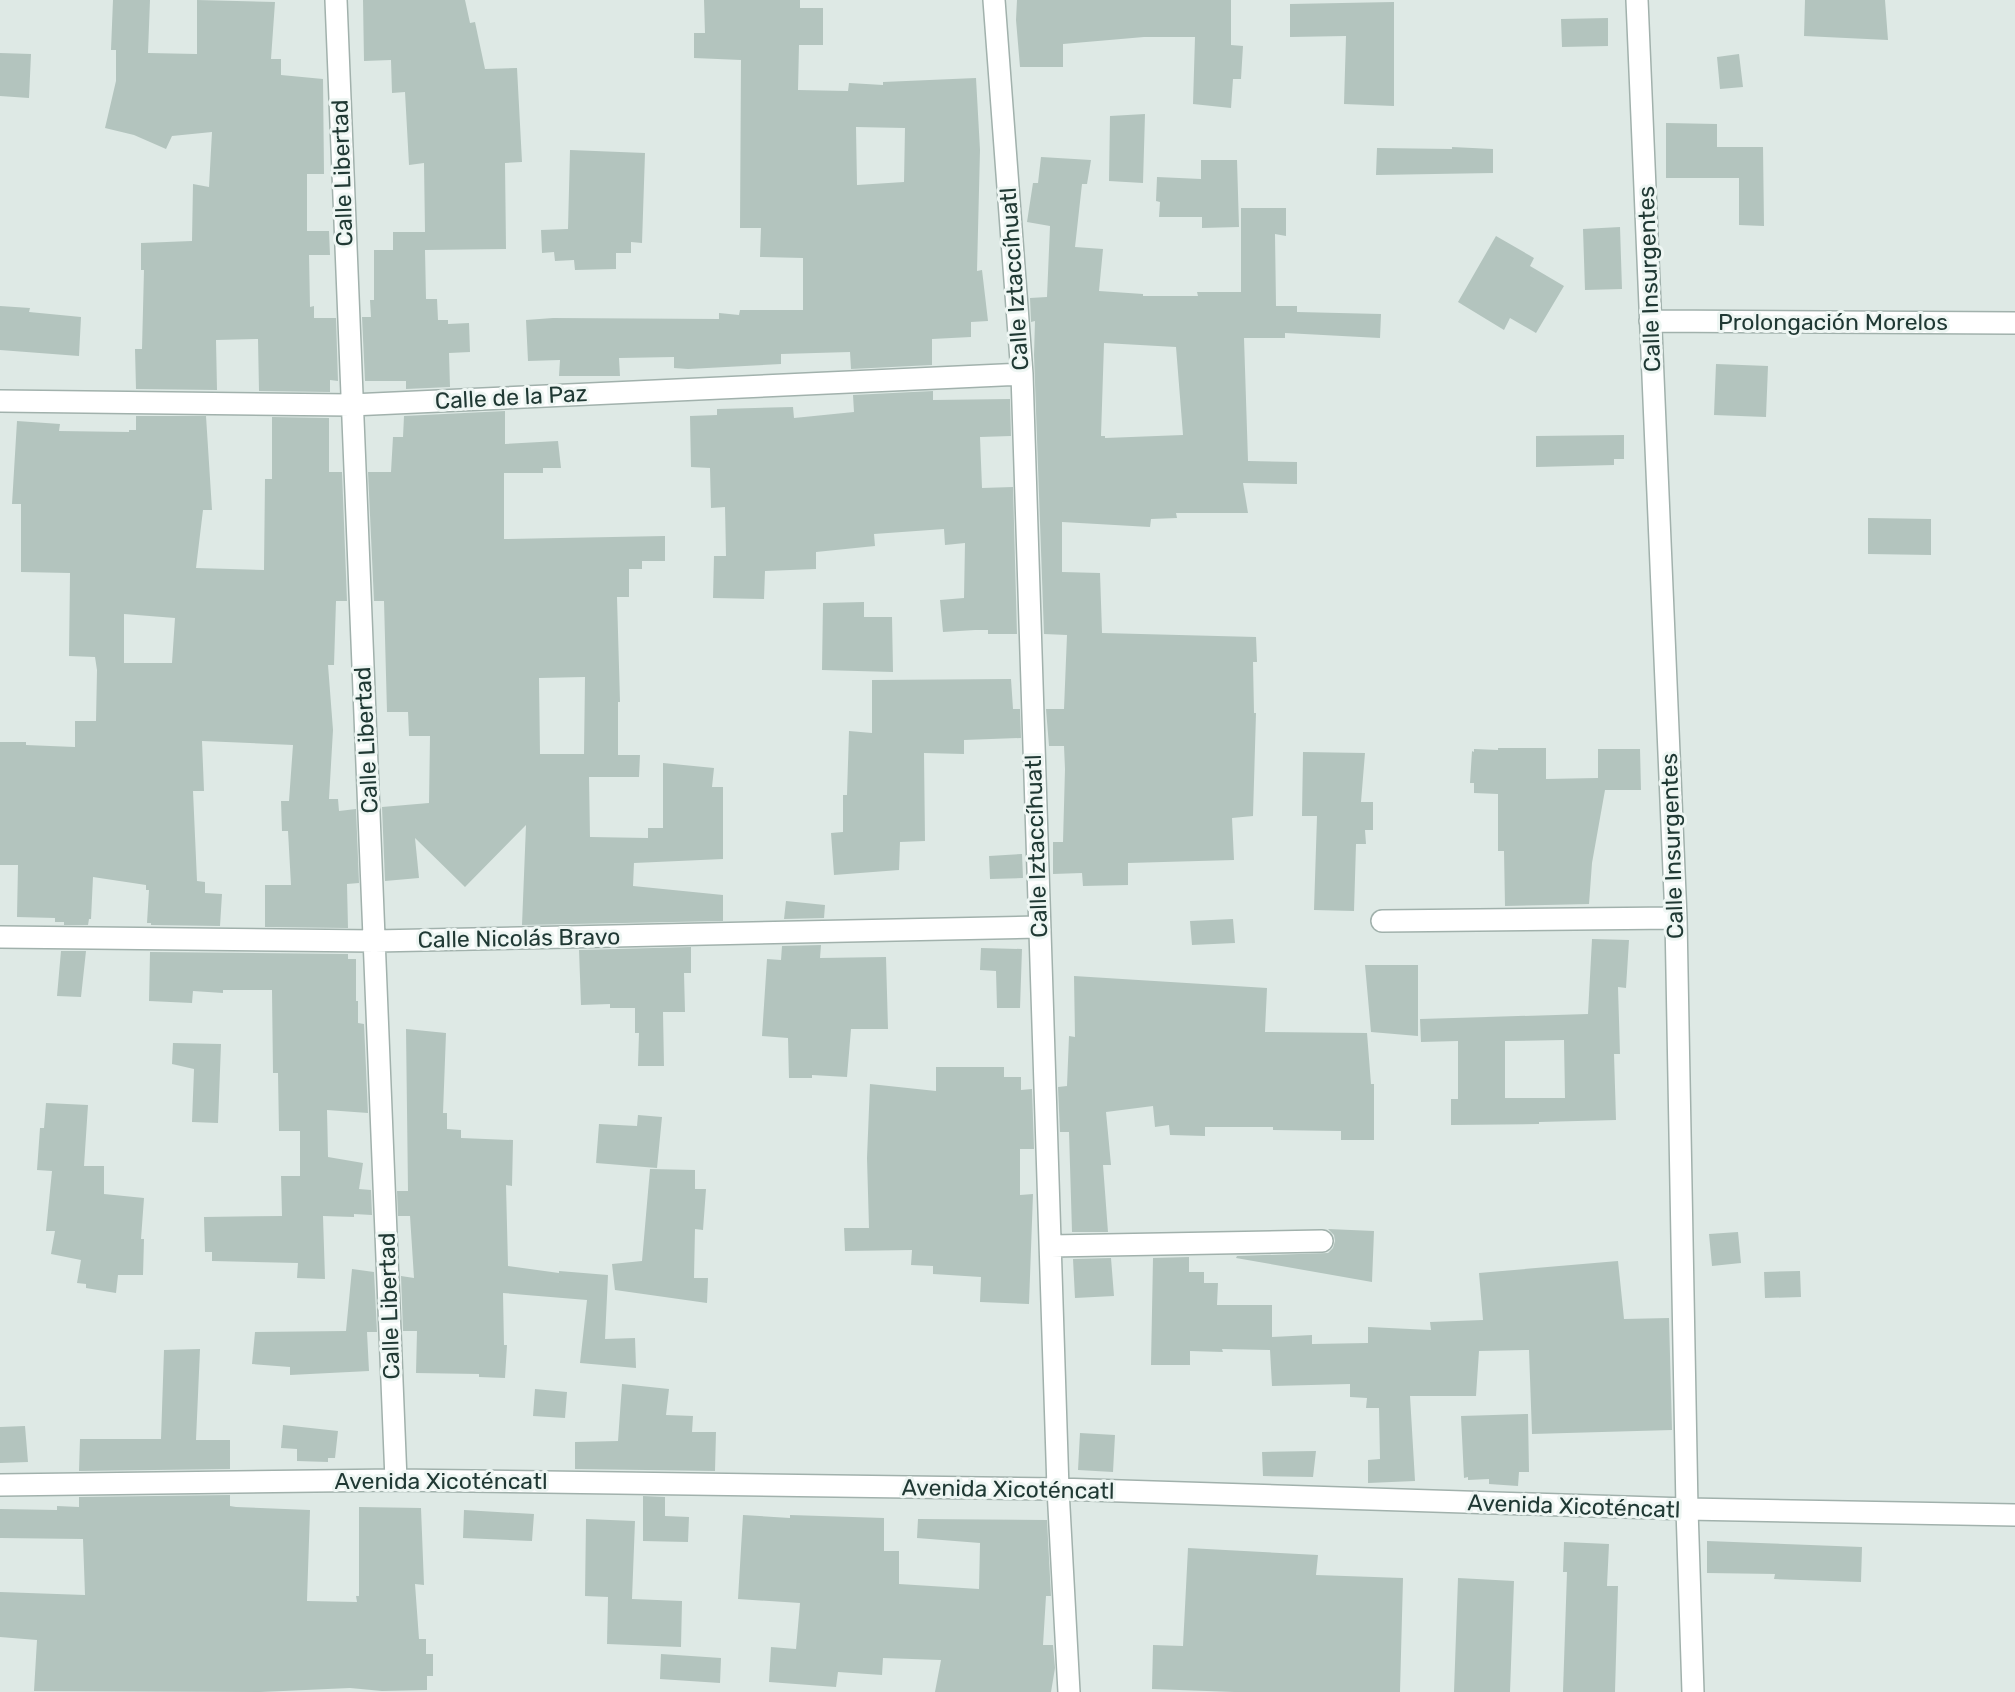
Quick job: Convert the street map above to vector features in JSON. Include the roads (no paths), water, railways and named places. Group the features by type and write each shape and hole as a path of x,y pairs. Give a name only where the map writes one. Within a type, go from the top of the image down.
{"street":[{"name":"Calle Libertad","path":"336,0 396,1480"},
{"name":"Calle Iztaccíhuatl","path":"994,0 1021,374 1058,1489 1069,1692"},
{"name":"Calle Insurgentes","path":"1637,0 1676,918 1693,1692"},
{"name":"Prolongación Morelos","path":"1650,321 2015,323"},
{"name":"Calle de la Paz","path":"0,401 351,405 1021,374"},
{"path":"1382,921 1676,918"},
{"name":"Calle Nicolás Bravo","path":"0,937 375,941 1038,926"},
{"path":"1051,1246 1322,1241"},
{"name":"Avenida Xicoténcatl","path":"0,1485 396,1480 1058,1489 1687,1509 2015,1515"}]}
